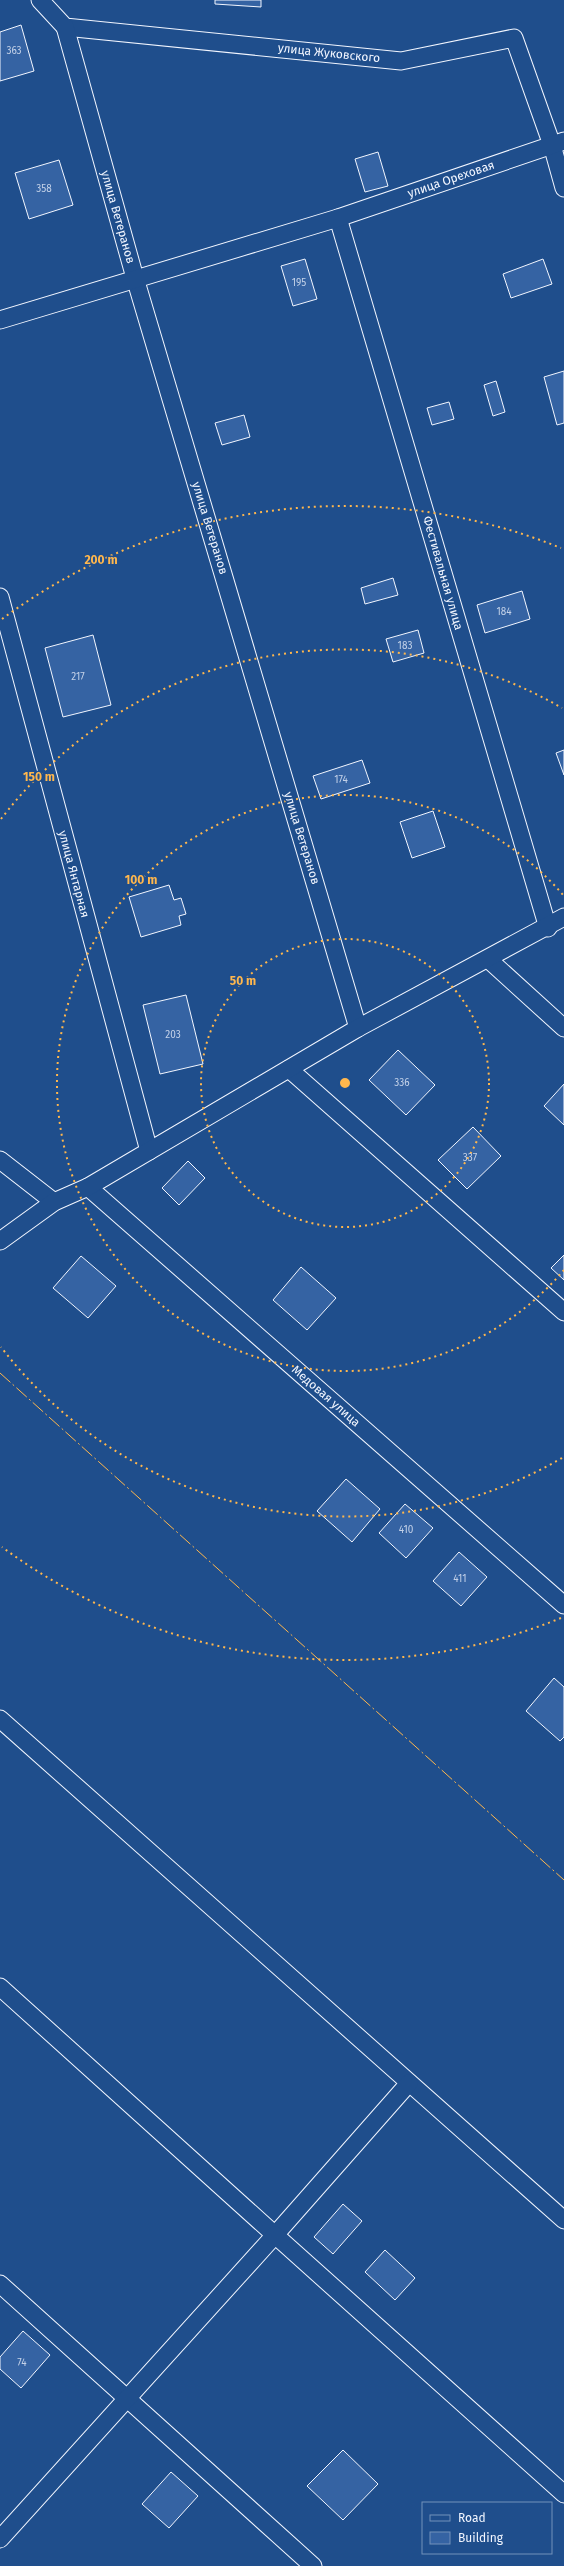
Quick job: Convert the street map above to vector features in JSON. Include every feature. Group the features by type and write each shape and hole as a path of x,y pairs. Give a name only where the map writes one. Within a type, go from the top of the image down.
{"street":[{"path":"40,0 65,26"},
{"name":"улица Жуковского","path":"65,26 401,60 514,38 558,143"},
{"name":"улица Ветеранов","path":"65,26 136,278 358,1028"},
{"path":"558,143 564,188"},
{"name":"улица Ореховая","path":"0,320 338,218 558,143"},
{"name":"Фестивальная улица","path":"338,218 548,928"},
{"name":"улица Янтарная","path":"0,597 148,1151"},
{"path":"0,1241 54,1202 88,1188 148,1151 358,1028 548,928 564,917"},
{"path":"488,959 564,1028"},
{"path":"289,1069 564,1312"},
{"path":"0,1160 54,1202"},
{"name":"Медовая улица","path":"88,1188 564,1605"},
{"path":"0,1719 564,2220"},
{"path":"0,1987 564,2494"},
{"path":"0,2539 275,2235 410,2083"},
{"path":"0,2284 313,2566"}],"building":[{"path":"215,0 261,0 261,7 215,4"},
{"path":"21,25 34,71 0,81 0,32"},
{"path":"378,152 388,186 365,192 355,159"},
{"path":"59,160 73,205 29,219 15,173"},
{"path":"305,259 317,299 293,306 281,266"},
{"path":"543,259 552,284 511,298 503,274"},
{"path":"564,371 564,423 557,425 544,377"},
{"path":"496,381 505,412 493,416 484,385"},
{"path":"449,402 454,419 432,425 427,408"},
{"path":"244,415 250,437 222,445 215,423"},
{"path":"393,578 398,595 365,604 361,588"},
{"path":"522,591 530,619 485,633 477,605"},
{"path":"418,630 424,653 393,662 386,639"},
{"path":"93,635 111,705 63,717 45,648"},
{"path":"564,750 564,775 556,753"},
{"path":"362,760 370,783 321,799 313,776"},
{"path":"433,811 445,847 412,858 400,822"},
{"path":"169,885 174,900 181,898 186,914 179,916 181,925 141,937 129,897"},
{"path":"186,995 203,1064 160,1074 143,1005"},
{"path":"398,1050 435,1085 406,1115 369,1080"},
{"path":"564,1084 564,1125 544,1106"},
{"path":"473,1127 501,1156 467,1189 438,1160"},
{"path":"188,1161 205,1178 179,1205 162,1188"},
{"path":"564,1255 564,1280 551,1268"},
{"path":"81,1256 116,1286 88,1318 53,1288"},
{"path":"301,1267 336,1298 307,1330 273,1300"},
{"path":"346,1479 380,1509 352,1542 317,1511"},
{"path":"405,1504 433,1528 406,1558 379,1533"},
{"path":"459,1552 487,1577 461,1606 433,1581"},
{"path":"554,1678 564,1687 564,1737 560,1741 526,1711"},
{"path":"343,2204 362,2221 333,2254 314,2237"},
{"path":"385,2250 415,2278 395,2300 365,2272"},
{"path":"23,2331 50,2355 21,2388 0,2369 0,2357"},
{"path":"343,2450 378,2484 343,2520 307,2486"},
{"path":"171,2472 198,2496 169,2528 142,2504"}],"power":[{"path":"0,1373 564,1880"}]}
